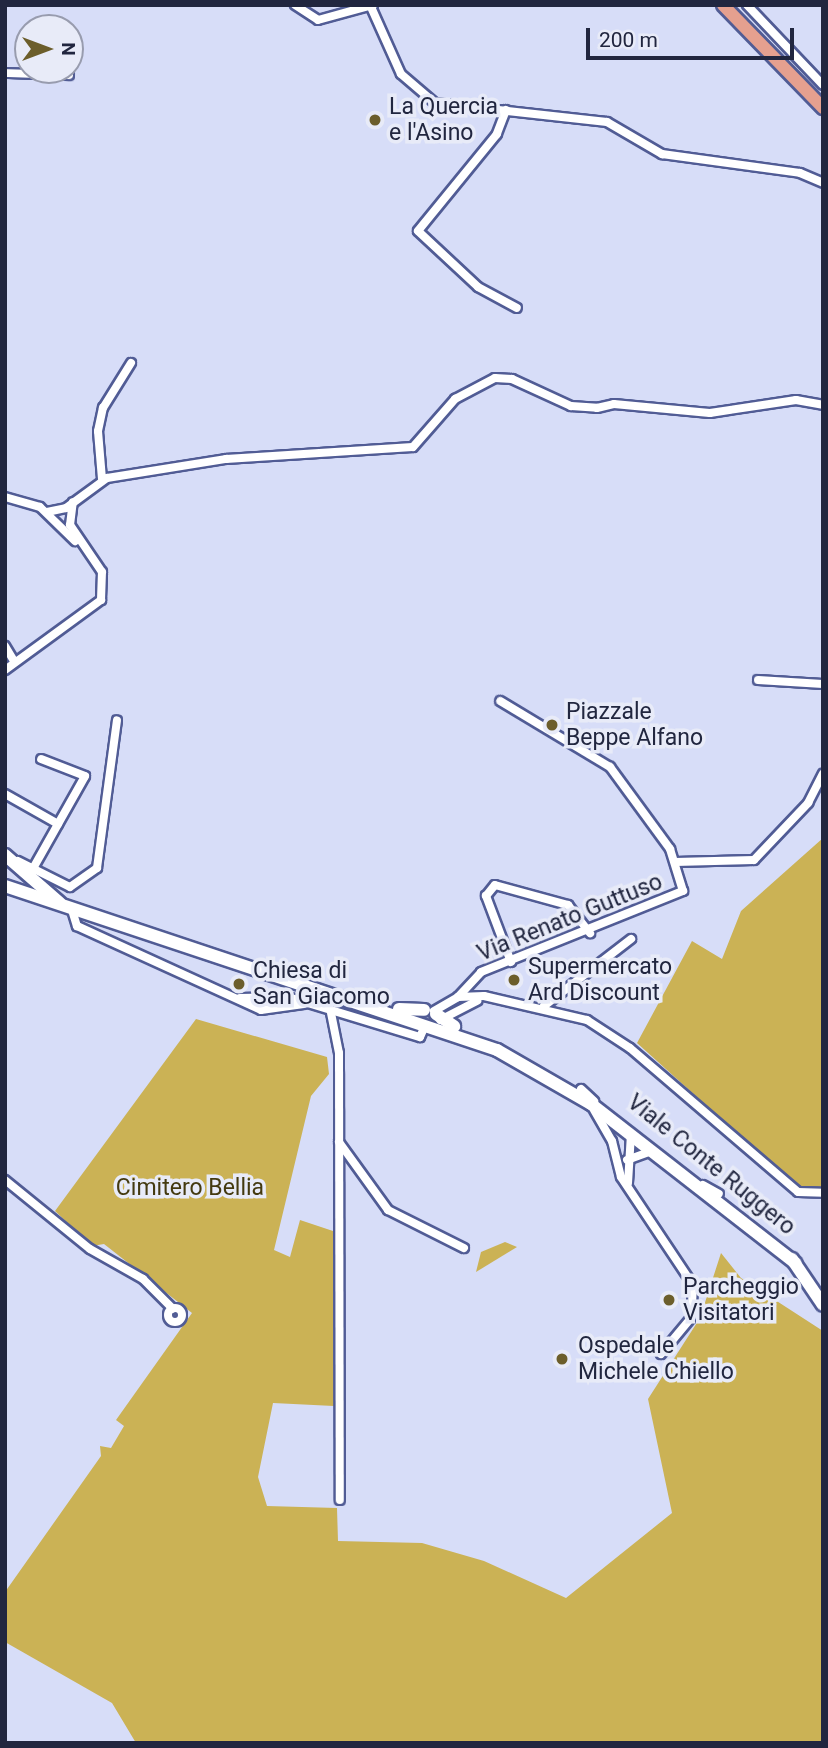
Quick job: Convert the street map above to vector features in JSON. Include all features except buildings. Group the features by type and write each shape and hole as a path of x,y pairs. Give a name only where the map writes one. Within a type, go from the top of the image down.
{"main road":[{"path":"723,5 823,108"},
{"path":"7,856 28,871 69,909"},
{"path":"5,884 21,880 28,871"},
{"path":"5,884 69,909 351,999 431,1019"},
{"name":"Viale Conte Ruggero","path":"431,1019 537,1061 581,1089 719,1194 795,1263"},
{"name":"Viale Conte Ruggero","path":"431,1019 544,1073 591,1104 795,1263"},
{"path":"795,1263 823,1305"}],"street":[{"path":"295,5 318,20 372,6 401,74 418,94 435,103 607,121 662,154 800,173 823,183"},
{"path":"747,5 823,85"},
{"path":"506,110 497,134 418,232 478,287 517,308"},
{"path":"102,479 103,408 131,363"},
{"path":"47,512 73,502 102,479 226,459 413,447 455,399 495,378 522,382 570,406 597,408 614,404 710,413 796,400 823,405"},
{"path":"5,497 47,512 83,547"},
{"path":"5,670 32,646 101,600 102,572 70,525 73,502"},
{"path":"5,646 14,662"},
{"path":"758,680 823,684"},
{"name":"Via Renato Guttuso","path":"458,997 481,972 590,933 680,894 675,862 610,767 500,701"},
{"path":"41,759 85,776 28,871 70,887 92,873 104,851 108,755 117,720"},
{"path":"675,862 754,860 808,803 823,774"},
{"path":"5,794 58,824"},
{"path":"511,962 486,896 495,885 557,901 590,933"},
{"path":"69,909 77,926 240,998 261,1010 304,1004"},
{"path":"544,1006 631,939"},
{"path":"240,998 267,994 420,1037 431,1019 458,997 500,997 544,1006 609,1033 798,1192 823,1193"},
{"path":"431,1019 466,1002 500,997"},
{"path":"331,1013 339,1054 340,1500"},
{"path":"581,1089 631,1134 719,1194"},
{"path":"591,1104 631,1191 695,1294 691,1318 661,1354"},
{"path":"614,1151 631,1134"},
{"path":"631,1134 627,1160 631,1191"},
{"path":"339,1142 388,1210 464,1248"},
{"path":"627,1160 653,1151"},
{"path":"5,1180 90,1249 143,1279 173,1309"}],"green space":[{"path":"823,838 823,1186 813,1193 800,1190 637,1043 692,941 722,959 741,911"},
{"name":"Cimitero Bellia","path":"196,1019 327,1057 329,1074 311,1096 274,1250 290,1257 300,1220 333,1231 334,1406 273,1403 258,1477 267,1506 337,1508 338,1541 422,1543 484,1561 566,1598 672,1513 648,1399 700,1318 721,1253 741,1278 823,1331 823,1743 136,1743 112,1703 5,1642 5,1592 101,1456 100,1446 111,1448 124,1426 116,1420 192,1313 104,1244 92,1246 55,1211"},
{"path":"505,1242 517,1247 476,1272 481,1252"}],"place":[{"name":"La Quercia e l'Asino","path":"375,120"},
{"name":"Piazzale Beppe Alfano","path":"552,725"},
{"name":"Supermercato Ard Discount","path":"514,980"},
{"name":"Chiesa di San Giacomo","path":"239,984"},
{"name":"Parcheggio Visitatori","path":"669,1300"},
{"name":"Ospedale Michele Chiello","path":"562,1359"}]}
